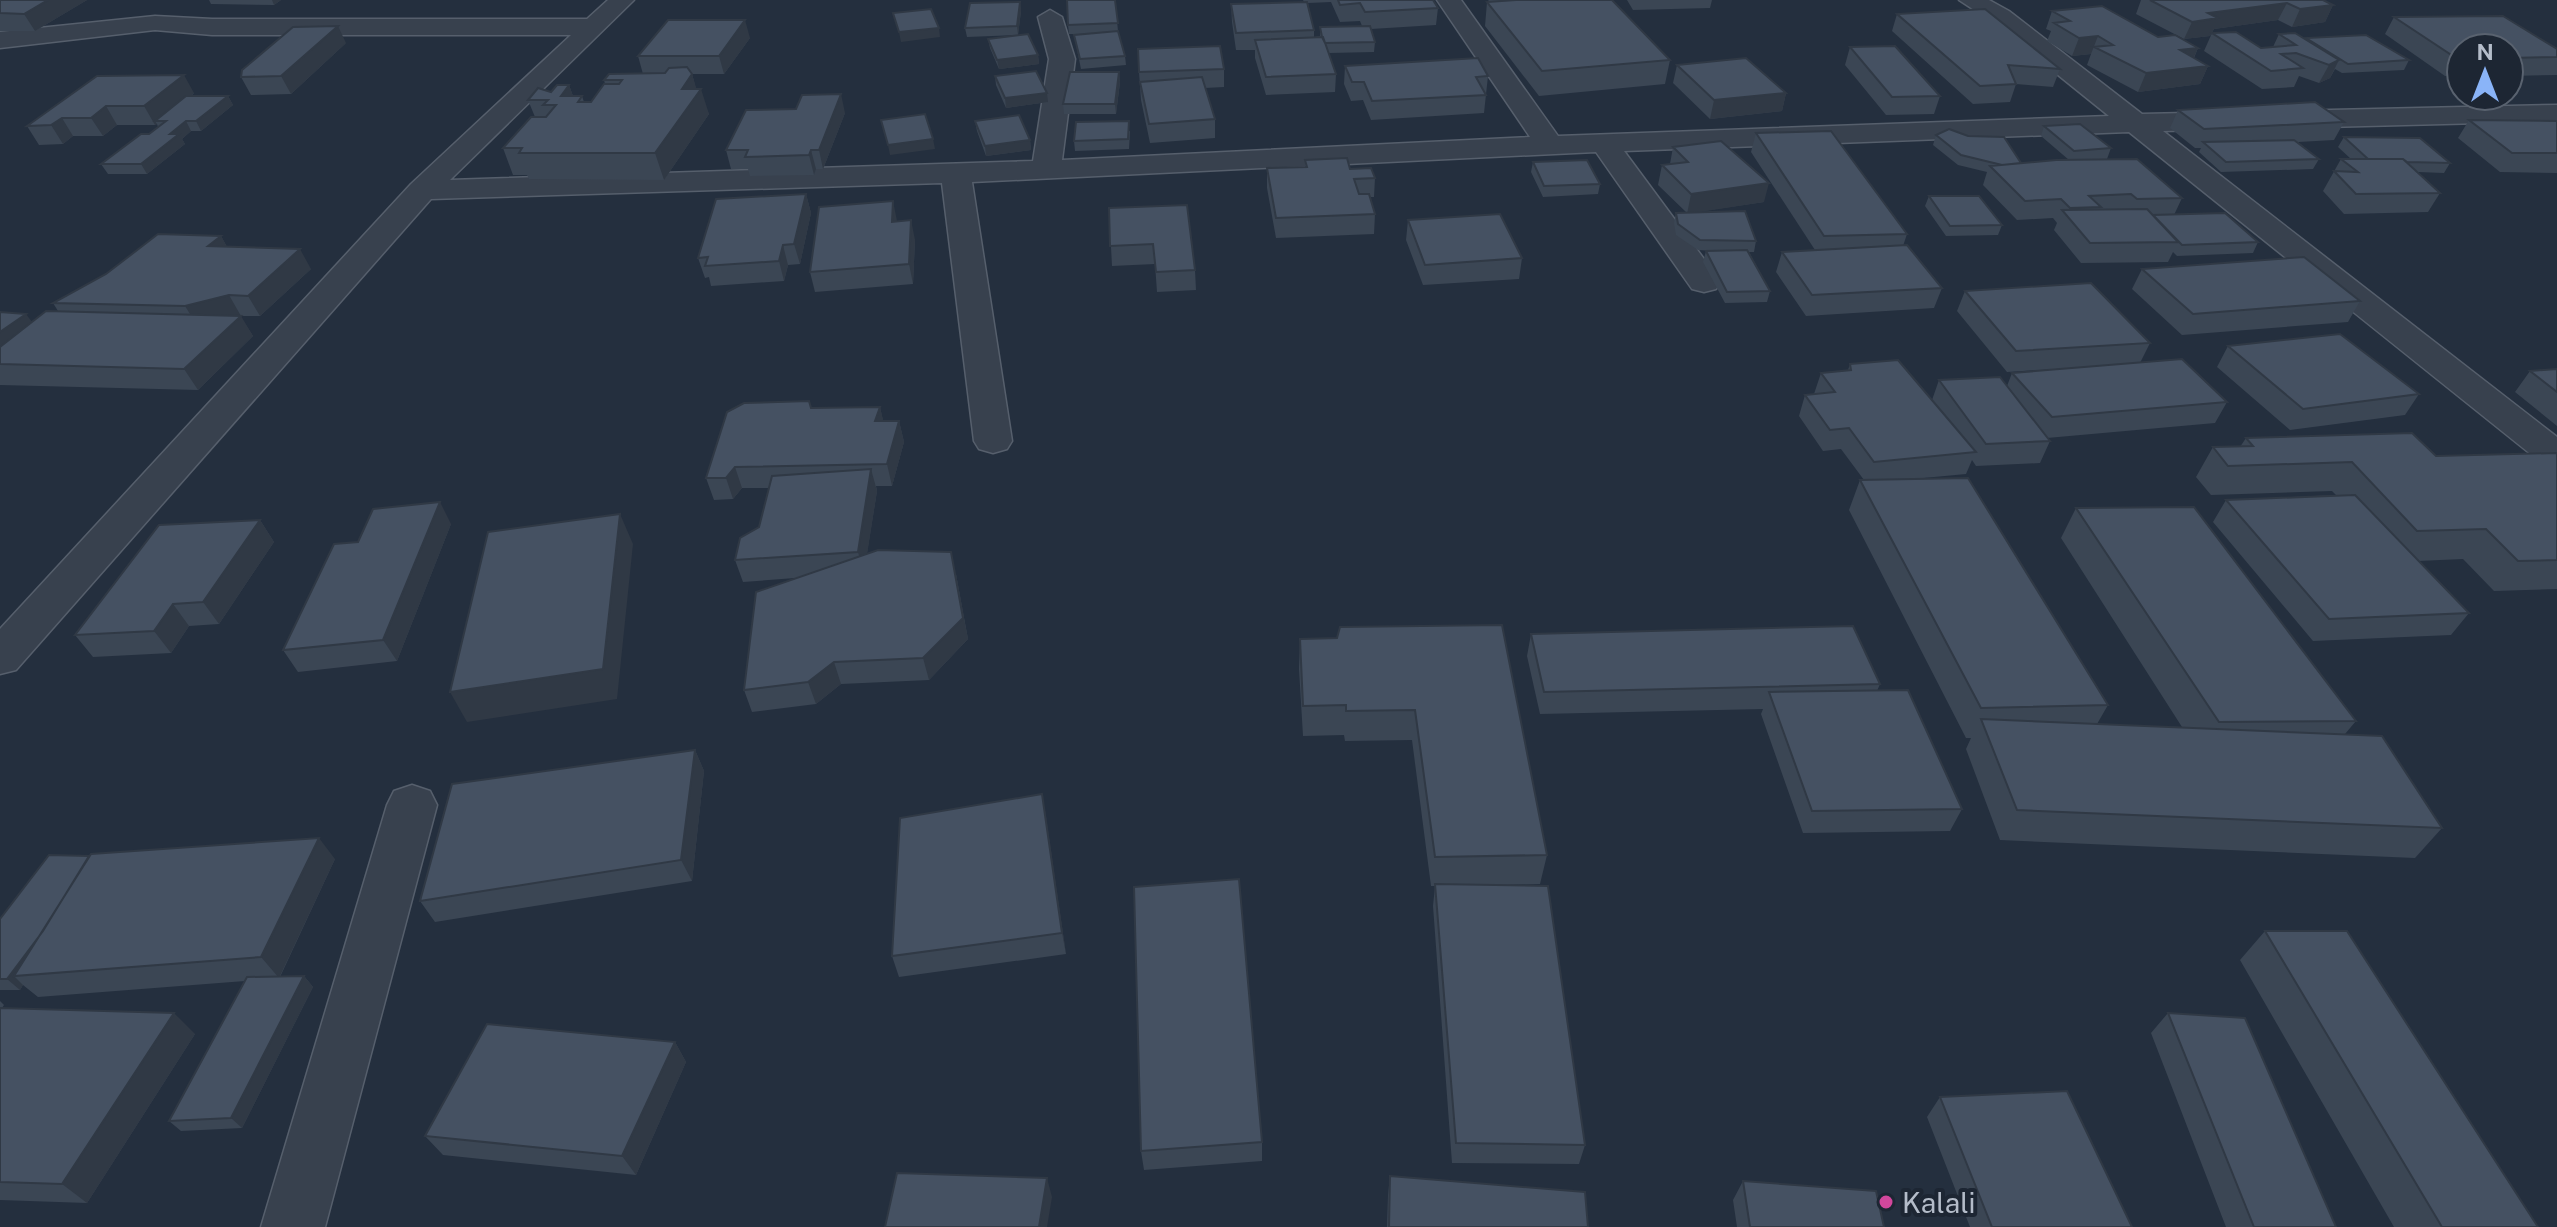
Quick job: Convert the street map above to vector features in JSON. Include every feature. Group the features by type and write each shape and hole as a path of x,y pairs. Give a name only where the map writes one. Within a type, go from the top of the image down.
{"street":[{"path":"0,66 49,35 115,0"},
{"path":"0,658 422,190 622,0"},
{"path":"1449,0 1550,145"},
{"path":"1971,0 2000,16 2557,456"},
{"path":"1046,170 1062,59 1050,17"},
{"path":"0,40 155,23 212,27 594,27"},
{"path":"422,190 956,174 1550,145 2136,123 2557,113"},
{"path":"1604,143 1704,282"},
{"path":"956,174 993,441"},
{"path":"293,1227 412,805"}],"building":[{"path":"0,0 48,0 24,14 0,13"},
{"path":"1067,0 1115,0 1118,23 1068,25"},
{"path":"1338,0 1433,0 1438,8 1365,12 1360,3 1340,5"},
{"path":"1612,0 1670,60 1542,71 1487,2"},
{"path":"2150,0 2323,0 2333,5 2300,9 2287,3 2208,13 2218,18 2192,22"},
{"path":"1020,2 1017,26 965,28 970,3"},
{"path":"1307,2 1314,30 1236,33 1231,4"},
{"path":"2102,6 2158,37 2175,35 2198,48 2180,50 2208,66 2146,73 2094,47 2113,45 2098,36 2079,38 2054,23 2070,21 2052,11"},
{"path":"931,9 939,28 899,32 893,13"},
{"path":"1985,9 2060,69 2008,65 2016,84 1980,86 1897,14"},
{"path":"2503,16 2557,49 2557,57 2525,58 2525,32 2445,32 2445,51 2394,17"},
{"path":"668,20 745,20 719,56 638,56"},
{"path":"338,26 281,76 241,77 242,70 293,27"},
{"path":"1370,26 1375,42 1325,43 1320,27"},
{"path":"1118,31 1125,56 1080,59 1074,35"},
{"path":"2236,32 2261,48 2296,45 2279,34 2295,33 2339,60 2329,65 2296,53 2281,54 2303,68 2271,71 2212,33"},
{"path":"1028,34 1038,55 997,60 988,39"},
{"path":"2366,35 2409,60 2348,64 2306,38"},
{"path":"1323,37 1336,74 1266,77 1255,40"},
{"path":"1220,46 1224,69 1139,72 1138,49"},
{"path":"1895,46 1940,96 1892,97 1850,47"},
{"path":"1478,58 1488,76 1476,77 1486,95 1372,101 1364,82 1352,82 1345,66"},
{"path":"1746,58 1786,93 1714,100 1677,65"},
{"path":"687,67 692,74 682,89 701,89 655,153 519,153 522,148 503,148 531,117 546,117 556,105 543,105 548,100 528,100 538,88 551,92 557,85 569,85 561,96 582,96 578,102 591,102 604,84 619,84 622,80 604,80 609,74 665,73 669,68"},
{"path":"1036,71 1047,93 1005,98 995,76"},
{"path":"1070,72 1119,72 1115,104 1063,104"},
{"path":"184,75 144,106 106,106 91,118 62,118 51,125 27,126 97,76"},
{"path":"1202,77 1215,119 1149,124 1140,82"},
{"path":"841,94 819,150 811,150 809,155 745,157 748,150 726,150 746,110 796,109 802,95"},
{"path":"186,96 228,96 196,121 186,121 170,134 179,134 141,164 101,164 141,134 149,134 166,121 155,121"},
{"path":"2315,102 2344,122 2204,129 2178,110"},
{"path":"925,114 933,139 888,145 881,120"},
{"path":"1019,115 1030,140 985,146 975,121"},
{"path":"2469,120 2557,121 2557,153 2512,153"},
{"path":"1129,121 1128,139 1074,141 1076,122"},
{"path":"2080,124 2111,148 2074,151 2044,126"},
{"path":"1949,129 1968,136 2004,137 2021,163 2002,165 1961,155 1936,135"},
{"path":"1831,131 1907,234 1824,236 1756,133"},
{"path":"2344,137 2420,138 2450,163 2368,159"},
{"path":"2294,140 2319,159 2226,162 2203,142"},
{"path":"1721,141 1769,183 1691,194 1662,165 1688,162 1673,147"},
{"path":"1347,158 1350,169 1371,168 1375,178 1354,179 1359,194 1369,194 1375,214 1276,218 1267,168 1307,167 1305,160"},
{"path":"2137,159 2182,198 2137,199 2131,194 2089,196 2101,207 2070,208 2061,199 2025,201 1990,166 2056,160"},
{"path":"2341,159 2403,159 2440,193 2356,194 2334,171 2358,172"},
{"path":"1587,160 1600,184 1544,186 1533,162"},
{"path":"806,194 794,244 783,245 779,261 705,266 708,257 698,258 716,199"},
{"path":"1929,196 1979,196 2002,225 1950,226"},
{"path":"893,201 892,222 911,220 909,264 810,272 819,207"},
{"path":"1187,205 1195,270 1156,272 1153,244 1110,246 1109,208"},
{"path":"2147,209 2178,242 2090,243 2062,210"},
{"path":"1745,211 1756,241 1700,240 1678,224 1676,213"},
{"path":"2225,213 2258,242 2182,245 2153,215"},
{"path":"1500,214 1522,258 1425,265 1408,220"},
{"path":"158,234 221,236 208,246 300,249 248,296 229,295 185,306 53,303 106,274"},
{"path":"1907,245 1942,288 1812,295 1782,252"},
{"path":"1747,250 1770,291 1727,292 1706,251"},
{"path":"2304,257 2360,301 2193,314 2142,269"},
{"path":"2091,283 2150,343 2016,351 1965,291"},
{"path":"46,311 241,316 184,369 0,364 0,347"},
{"path":"0,312 26,314 0,332"},
{"path":"2340,334 2419,394 2303,409 2228,346"},
{"path":"2182,359 2227,402 2052,417 2012,373"},
{"path":"1898,360 1976,452 1874,462 1849,428 1830,430 1805,395 1835,392 1821,373 1851,370 1850,364"},
{"path":"2557,369 2557,392 2530,371"},
{"path":"2000,377 2050,441 1986,444 1939,380"},
{"path":"809,401 811,408 880,407 875,421 899,421 887,464 735,467 726,478 706,478 727,412 744,403"},
{"path":"2412,433 2436,456 2557,453 2557,560 2518,561 2486,529 2417,531 2352,462 2228,466 2213,447 2253,446 2246,438"},
{"path":"871,469 858,552 735,560 740,538 759,527 772,476"},
{"path":"1968,478 2108,705 1981,708 1860,480"},
{"path":"2355,495 2469,613 2329,619 2226,500"},
{"path":"440,502 383,640 283,650 334,544 358,542 373,509"},
{"path":"2194,507 2356,721 2219,722 2076,508"},
{"path":"620,514 603,669 450,692 488,532"},
{"path":"260,520 203,602 173,604 154,631 75,635 159,525"},
{"path":"878,550 951,552 963,618 923,658 834,662 808,682 744,690 756,592"},
{"path":"1502,625 1547,855 1435,857 1415,710 1346,711 1346,705 1303,706 1300,639 1337,638 1340,627"},
{"path":"1853,626 1880,684 1544,692 1531,634"},
{"path":"1908,690 1962,809 1812,811 1769,692"},
{"path":"1981,719 2382,736 2442,828 2017,810"},
{"path":"695,750 681,860 420,901 452,784"},
{"path":"1042,794 1062,933 892,956 900,818"},
{"path":"319,838 261,957 14,976 91,854"},
{"path":"49,855 89,856 43,931 7,979 0,979 0,919"},
{"path":"1239,879 1262,1142 1141,1151 1134,887"},
{"path":"1435,884 1548,886 1585,1145 1456,1143"},
{"path":"2265,931 2347,931 2538,1227 2442,1227"},
{"path":"304,976 231,1118 169,1121 247,977"},
{"path":"0,1008 174,1013 62,1184 0,1182"},
{"path":"2168,1013 2245,1018 2336,1227 2254,1227"},
{"path":"487,1024 675,1042 622,1156 425,1136"},
{"path":"2067,1091 2132,1227 1992,1227 1940,1097"},
{"path":"897,1173 1047,1178 1039,1227 885,1227"},
{"path":"1390,1176 1585,1192 1588,1227 1389,1227"},
{"path":"1743,1181 1876,1191 1884,1227 1750,1227"}],"place":[{"name":"Kalali","path":"1886,1202"}]}
